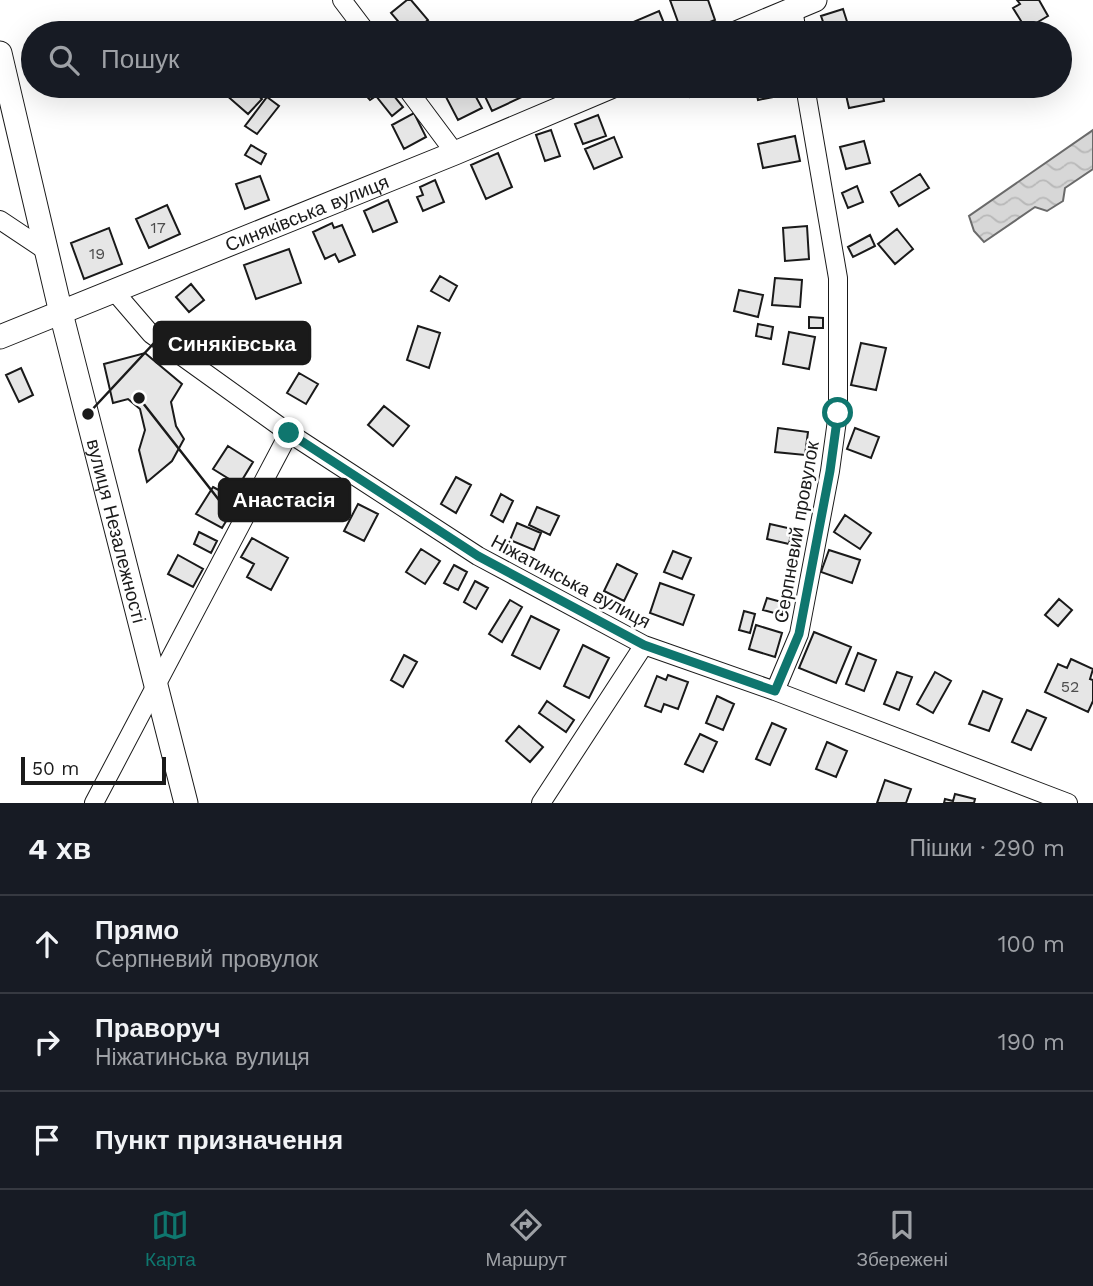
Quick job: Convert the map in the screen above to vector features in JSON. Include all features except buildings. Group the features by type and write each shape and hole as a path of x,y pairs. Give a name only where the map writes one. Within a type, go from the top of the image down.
{"street":[{"path":"342,0 358,21"},
{"path":"764,21 815,0"},
{"path":"793,9 795,21"},
{"name":"вулиця Незалежності","path":"0,53 61,313 186,803"},
{"path":"414,98 455,153"},
{"name":"Синяківська вулиця","path":"0,337 584,98"},
{"name":"Серпневий провулок","path":"775,691 799,634 830,471 838,413 838,278 807,98"},
{"path":"0,220 48,252"},
{"name":"Ніжатинська вулиця","path":"114,291 151,334 289,433 478,556 644,645 775,691 1068,803"},
{"path":"94,803 289,433"},
{"path":"541,803 644,645"}],"water":[{"path":"1093,130 1093,169 1065,188 1063,201 1047,211 1035,207 984,242 974,231 969,216"}],"place":[{"name":"Анастасія","path":"139,398"},
{"name":"Синяківська","path":"88,414"}],"route":[{"path":"289,433 478,556 644,645 775,691 799,634 830,471 838,413"}]}
